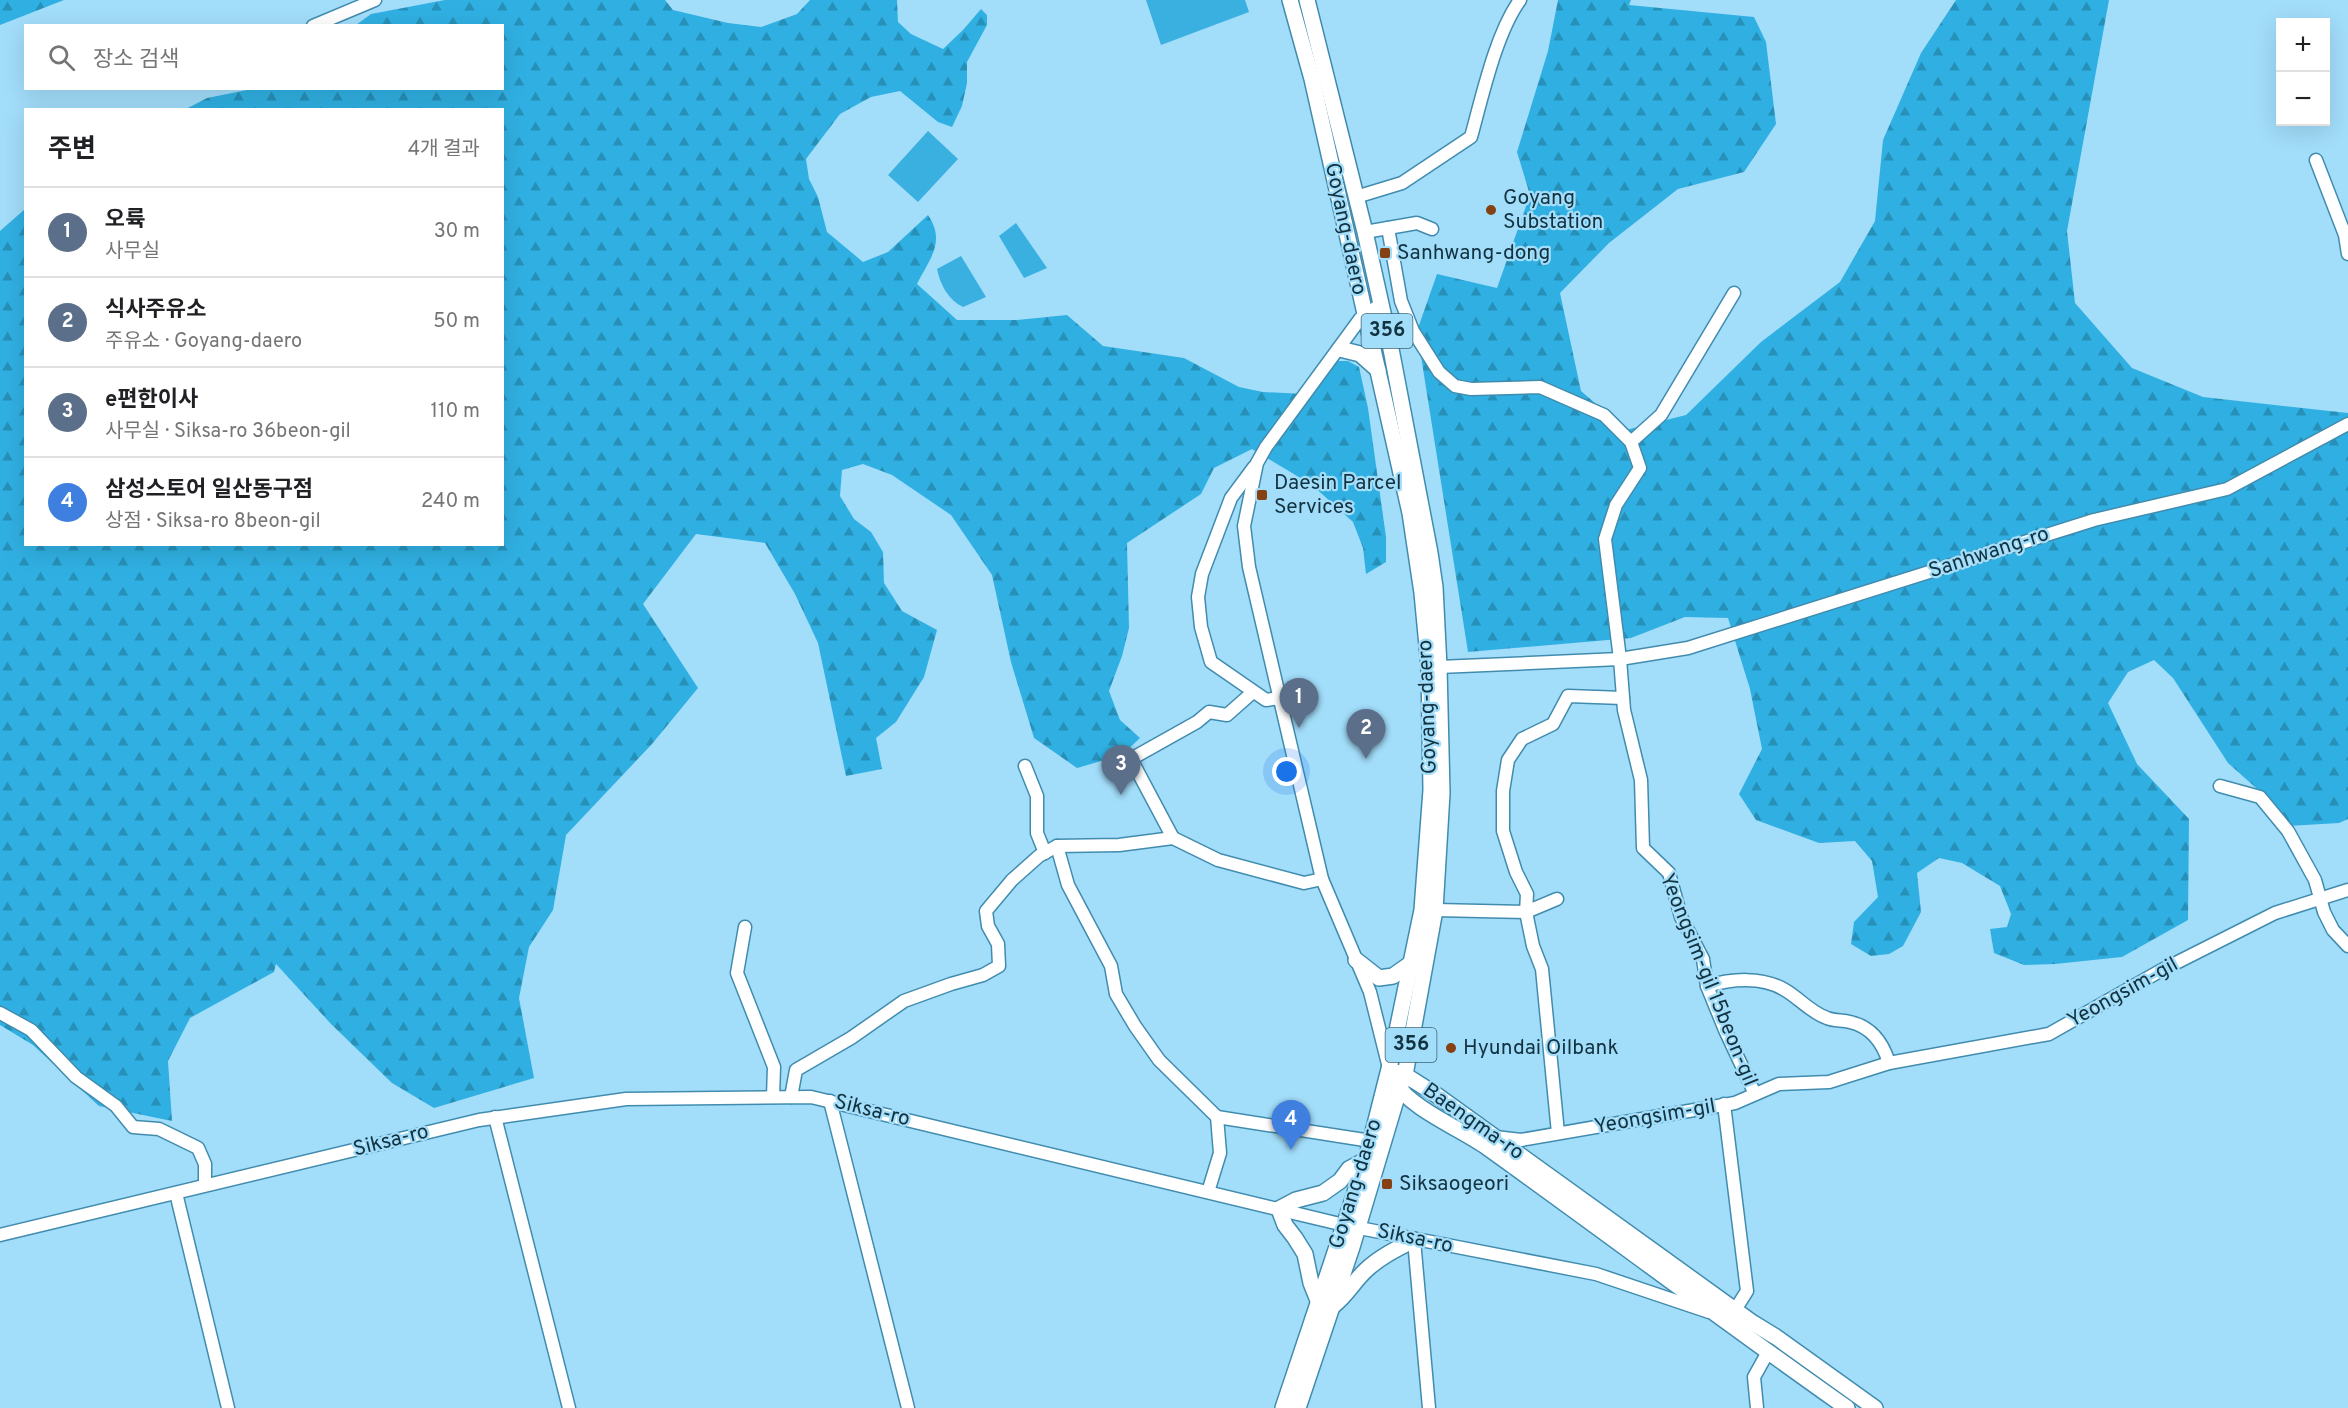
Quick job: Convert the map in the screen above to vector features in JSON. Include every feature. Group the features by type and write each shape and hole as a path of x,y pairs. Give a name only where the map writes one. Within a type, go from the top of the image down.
{"main road":[{"name":"Goyang-daero","path":"1290,0 1312,79 1410,513 1422,593 1429,667 1431,790 1422,910 1389,1070 1351,1226"},
{"name":"Goyang-daero","path":"1298,1408 1325,1305 1406,1075 1435,910 1442,792 1439,667 1430,553 1365,232 1307,0"},
{"path":"1340,349 1360,354 1379,371"},
{"path":"1356,960 1379,978 1393,976 1410,964"},
{"name":"Baengma-ro","path":"1389,1070 1406,1075 1875,1408"},
{"name":"Baengma-ro","path":"1389,1070 1399,1090 1426,1110 1486,1146 1713,1314 1847,1408"},
{"path":"1366,1160 1349,1169 1340,1181 1323,1193 1296,1200 1279,1209 1284,1226 1296,1238 1305,1254 1311,1283 1325,1305 1343,1298 1364,1271 1414,1240"},
{"name":"Goyang-daero","path":"1283,1408 1325,1305"}],"street":[{"path":"318,24 375,0"},
{"name":"Goyang-daero","path":"1356,197 1402,183 1471,137 1487,76 1512,11 1520,0"},
{"path":"2316,160 2345,235 2348,254"},
{"name":"Goyang-daero","path":"1365,232 1417,223 1432,229"},
{"name":"Goyang-daero","path":"1388,228 1401,301 1413,331 1439,372 1455,386 1471,389 1540,387 1604,415 1631,442"},
{"path":"1620,659 1605,539 1616,505 1640,468 1631,442 1661,415 1734,293"},
{"path":"1280,698 1266,700 1211,662 1201,627 1198,597 1202,574 1231,498 1266,447 1340,349 1352,329 1381,304"},
{"name":"Sanhwang-ro","path":"1439,667 1620,659 1688,648 2094,519 2227,489 2348,424"},
{"path":"1257,463 1244,526 1249,567 1322,879 1370,992 1389,1070"},
{"name":"Yeongsim-gil 15beon-gil","path":"1620,659 1623,698 1641,780 1643,848 1669,873 1682,917 1703,959 1707,986 1755,1094"},
{"path":"1173,838 1131,759 1197,722 1209,712 1227,715 1253,692"},
{"path":"1558,1133 1542,969 1533,946 1526,912 1527,894 1516,872 1503,831 1503,791 1508,760 1522,739 1553,724 1568,696 1623,698"},
{"path":"1025,766 1037,796 1037,832 1045,853"},
{"path":"2220,786 2260,797 2288,831 2315,880 2324,912 2333,930 2348,946"},
{"path":"791,1097 796,1070 851,1038 904,1001 983,975 999,966 998,944 988,926 986,911 1012,880 1057,846 1119,845 1173,838 1228,862 1304,883 1322,879"},
{"path":"1057,846 1068,885 1111,966 1116,994 1159,1060 1217,1117 1371,1141"},
{"name":"Yeongsim-gil","path":"1494,1137 1521,1140 1735,1103 1779,1084 1828,1082 1889,1064 2049,1034 2160,971 2275,913 2348,890"},
{"path":"1435,910 1526,912 1557,899"},
{"path":"746,927 737,973 774,1067 773,1097"},
{"path":"1707,986 1732,979 1766,983 1784,989 1808,1008 1828,1019 1851,1022 1871,1031 1884,1048 1889,1064"},
{"path":"0,1013 31,1030 76,1077 116,1106 133,1127 159,1129 198,1148 206,1164 205,1185"},
{"name":"Siksa-ro","path":"0,1235 495,1118 626,1099 811,1097 1351,1226 1596,1274 1713,1314 1735,1310"},
{"path":"830,1101 908,1408"},
{"path":"1724,1104 1747,1290 1735,1310"},
{"path":"1208,1192 1220,1153 1217,1117"},
{"path":"495,1118 569,1408"},
{"path":"176,1193 228,1408"},
{"path":"1414,1240 1429,1408"},
{"path":"1757,1408 1754,1377 1768,1352"}],"green space":[{"path":"0,0 64,0 0,25"},
{"path":"445,0 665,0 673,10 728,23 761,27 797,14 810,0 897,0 898,22 911,34 943,49 981,9 987,15 987,25 967,62 967,83 962,106 952,127 938,122 900,91 871,97 840,114 806,159 809,179 818,197 827,232 863,262 888,252 928,215 936,234 936,242 931,258 917,284 957,320 1017,320 1067,315 1103,346 1184,358 1239,387 1263,392 1305,394 1337,361 1348,361 1359,367 1368,408 1386,537 1386,562 1366,574 1363,548 1353,522 1312,485 1252,449 1214,468 1201,494 1127,543 1129,628 1122,656 1109,691 1120,720 1140,738 1122,755 1077,768 1034,738 1011,662 992,575 951,515 892,475 863,464 842,470 840,496 854,519 871,532 883,552 884,583 902,611 937,630 924,677 896,722 876,738 882,769 846,776 818,643 795,594 765,543 696,534 643,604 698,688 652,744 566,835 553,910 529,947 519,998 534,1078 434,1108 392,1083 331,1024 276,964 274,972 190,1018 168,1061 172,1121 99,1106 33,1045 0,1025 0,231 24,210 24,546 504,546 504,108 188,108 207,98 247,90 504,90 504,24 357,24 371,14"},
{"path":"1558,0 1631,0 1629,5 1754,17 1766,42 1776,124 1744,172 1678,189 1609,243 1560,293 1581,391 1626,430 1686,415 1761,342 1840,282 1875,221 1883,140 1921,53 1956,0 2109,0 2067,231 2075,303 2132,368 2203,397 2348,413 2348,819 2339,823 2288,826 2274,804 2228,763 2173,678 2154,660 2128,672 2108,703 2137,764 2189,819 2188,920 2122,957 2024,965 1994,953 1990,929 2007,927 2011,914 2000,886 1962,863 1939,858 1917,873 1921,912 1903,946 1889,954 1871,956 1851,944 1854,922 1878,897 1872,861 1855,841 1819,843 1756,820 1739,794 1762,749 1750,689 1728,618 1685,617 1631,638 1468,652 1417,331 1437,274 1497,288 1530,195 1517,152 1548,51"}],"shaded area":[{"path":"1146,0 1245,0 1249,12 1161,45"},
{"path":"928,131 958,159 918,202 888,175"},
{"path":"1016,223 1047,268 1024,278 999,236"},
{"path":"961,256 986,297 963,307 946,291 937,269"}],"place":[{"name":"Goyang Substation","path":"1491,210"},
{"name":"Sanhwang-dong","path":"1385,253"},
{"name":"Daesin Parcel Services","path":"1262,495"},
{"name":"오륙","path":"1299,728"},
{"name":"식사주유소","path":"1366,759"},
{"name":"e편한이사","path":"1121,795"},
{"name":"Hyundai Oilbank","path":"1451,1048"},
{"name":"삼성스토어 일산동구점","path":"1291,1150"},
{"name":"Siksaogeori","path":"1387,1184"}]}
